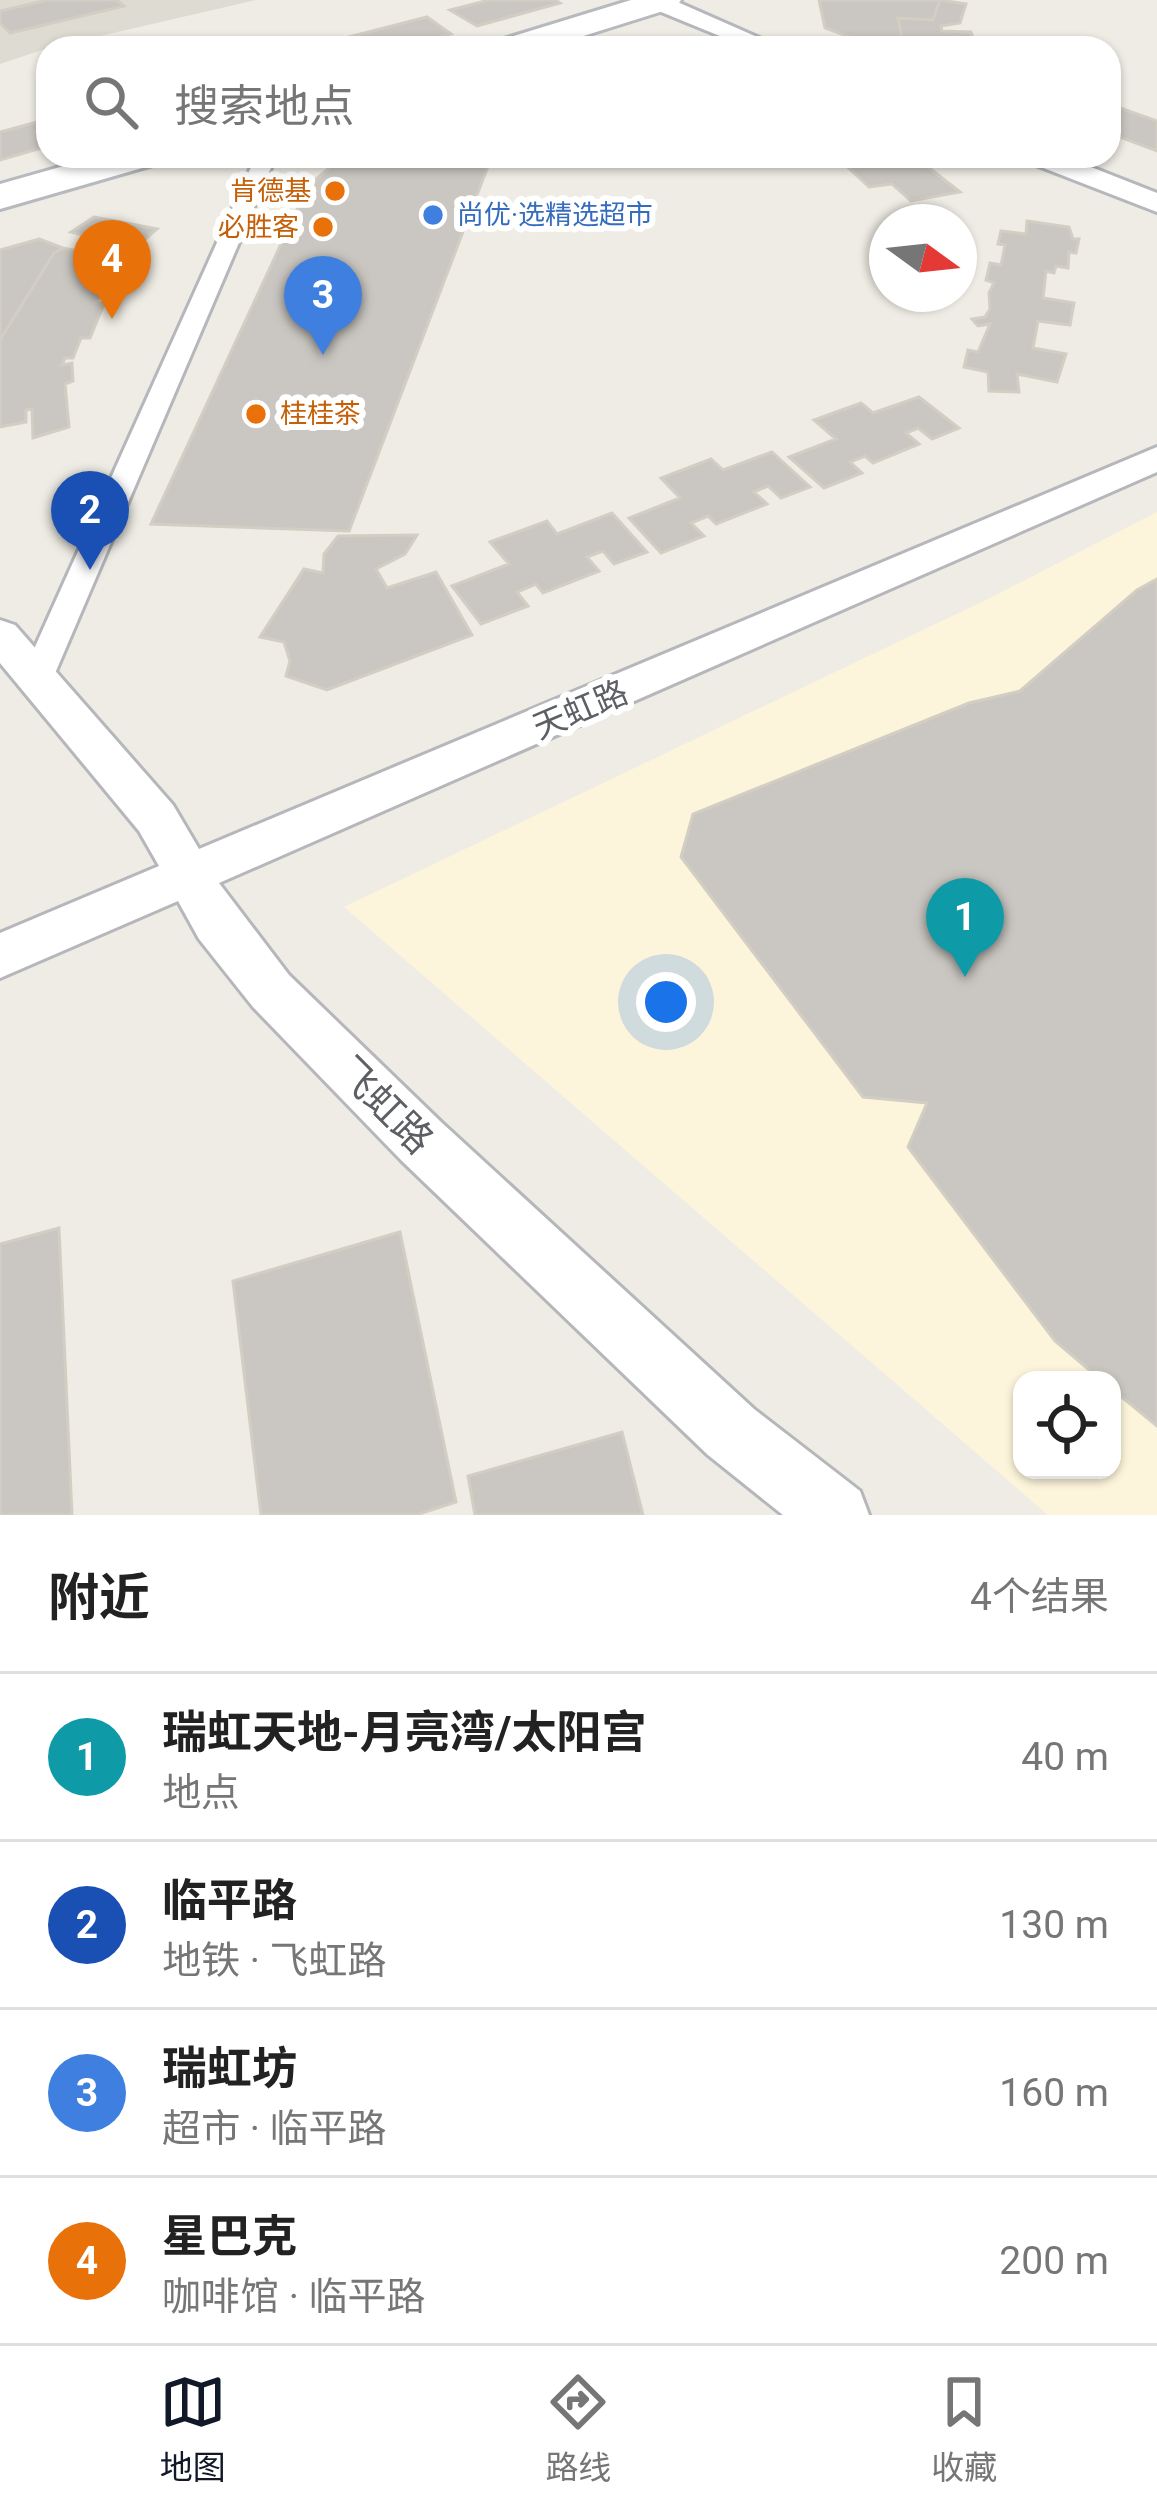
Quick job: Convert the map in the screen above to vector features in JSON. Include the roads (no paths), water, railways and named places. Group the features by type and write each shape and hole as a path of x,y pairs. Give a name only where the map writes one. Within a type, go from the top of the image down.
{"main road":[{"path":"548,36 661,1"},
{"path":"0,197 100,168"}],"street":[{"path":"661,1 742,36"},
{"path":"37,678 261,168"},
{"path":"1068,168 1157,203"},
{"name":"天虹路","path":"0,956 1157,458"},
{"name":"飞虹路","path":"0,635 155,818 217,923 272,991 421,1141 731,1432 836,1515"}],"place":[{"name":"肯德基","path":"335,191"},
{"name":"尚优·选精选超市","path":"433,215"},
{"name":"必胜客","path":"323,227"},
{"name":"星巴克","path":"112,319"},
{"name":"瑞虹坊","path":"323,355"},
{"name":"桂桂茶","path":"256,414"},
{"name":"临平路","path":"90,570"},
{"name":"瑞虹天地-月亮湾/太阳宫","path":"965,977"}]}
